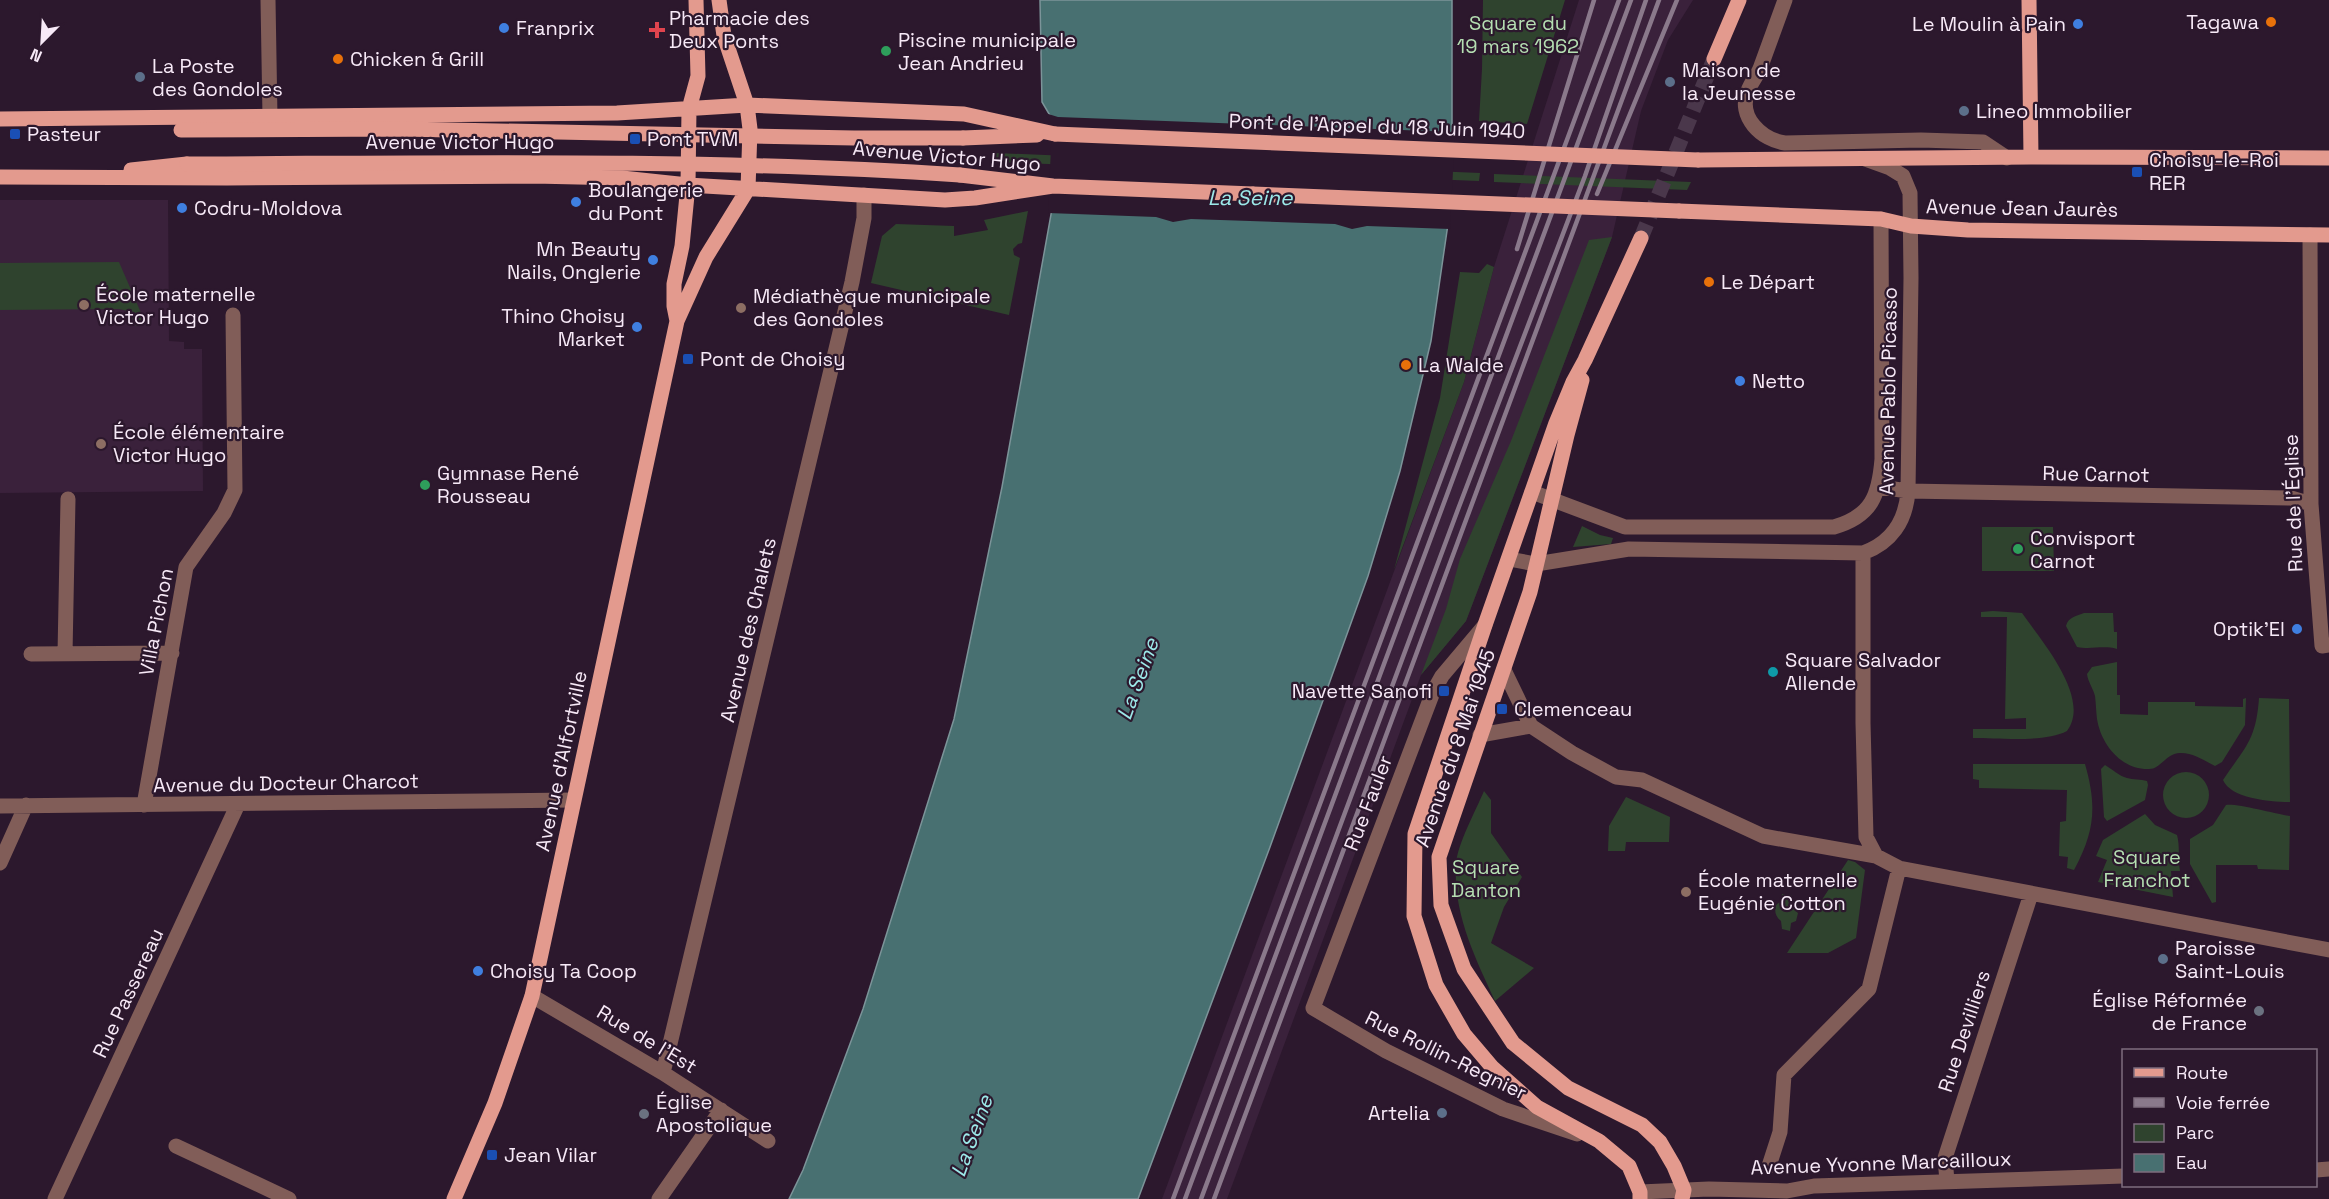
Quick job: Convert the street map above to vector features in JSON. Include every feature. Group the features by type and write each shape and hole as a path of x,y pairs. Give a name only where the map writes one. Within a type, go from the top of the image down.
{"main road":[{"name":"Avenue d'Alfortville","path":"677,321 674,284 681,255 688,185 688,109 698,76 696,0"},
{"name":"Avenue d'Alfortville","path":"454,1199 495,1103 532,996 677,321 706,257 748,189 750,129 747,105 724,36 719,0"},
{"path":"1714,59 1739,0"},
{"path":"2030,0 2031,157"},
{"name":"Avenue Victor Hugo","path":"0,119 617,113 747,105 964,114 1055,134"},
{"name":"Avenue Victor Hugo","path":"105,119 181,130 515,130 854,138 963,138 1055,134"},
{"name":"Pont de l'Appel du 18 Juin 1940","path":"1055,134 1698,160 1865,159"},
{"path":"1865,159 2329,158"},
{"name":"Avenue Victor Hugo","path":"83,176 187,164 526,162 906,171 1053,186"},
{"name":"Avenue Victor Hugo","path":"0,177 534,176 622,178 748,189 959,199 1053,186"},
{"name":"Avenue Jean Jaurès","path":"1053,186 1825,216 1881,219 1911,226 1968,230 2329,235"},
{"name":"Avenue du 8 Mai 1945","path":"1640,1195 1629,1166 1599,1141 1537,1107 1492,1067 1464,1034 1436,985 1414,916 1415,834 1556,423 1641,238"},
{"name":"Avenue du 8 Mai 1945","path":"1586,360 1530,592 1438,857 1441,905 1464,969 1514,1043 1568,1088 1642,1125 1660,1142 1674,1166 1683,1195"}],"street":[{"path":"268,0 270,117"},
{"path":"1785,0 1759,71 1748,90 1746,102 1748,116 1756,129 1774,141 1785,143 1921,140 1983,142 2007,158"},
{"name":"Avenue Pablo Picasso","path":"1863,553 1876,548 1898,528 1907,506 1911,226 1910,193 1903,176 1890,168 1865,159"},
{"name":"Avenue des Chalets","path":"663,1073 852,282 864,218 864,195"},
{"name":"Avenue Pablo Picasso","path":"1532,492 1625,527 1834,527 1849,523 1873,501 1880,487 1882,459 1881,219"},
{"name":"Rue de l'Église","path":"2310,235 2311,504 2322,646 2329,645"},
{"name":"Villa Pichon","path":"144,805 186,567 224,513 235,490 233,315"},
{"name":"Rue Carnot","path":"1880,487 1908,492 2291,498 2311,504"},
{"path":"65,654 68,499"},
{"path":"1509,559 1536,564 1629,549 1863,553 1866,837 1876,856"},
{"name":"Rue Fauler","path":"1313,1008 1433,692 1442,676 1485,625"},
{"path":"31,654 172,653"},
{"path":"1504,670 1531,726 1572,753 1616,777 1642,780 1763,836 1876,856 1899,868 2329,950"},
{"path":"1480,735 1531,726"},
{"name":"Avenue du Docteur Charcot","path":"0,806 573,800"},
{"name":"Rue Passereau","path":"55,1199 238,804"},
{"path":"0,863 26,806"},
{"path":"1769,1166 1780,1132 1784,1075 1869,988 1899,868"},
{"name":"Rue Devilliers","path":"1947,1181 1945,1158 2031,894"},
{"name":"Rue de l'Est","path":"532,996 663,1073 768,1141"},
{"name":"Rue Rollin-Regnier","path":"1313,1008 1386,1051 1503,1109 1599,1141"},
{"path":"659,1199 721,1110"},
{"path":"176,1146 272,1195 289,1199"},
{"name":"Avenue Yvonne Marcailloux","path":"1640,1195 1792,1195 1814,1186 2122,1176"}],"shaded area":[{"path":"1579,0 1693,0 1668,40 1641,111 1612,237 1466,621 1421,675 1227,1199 1162,1199 1464,382 1494,267"},
{"path":"0,200 168,200 169,341 184,342 184,349 202,349 203,491 0,493"}],"green space":[{"name":"Square du 19 mars 1962","path":"1483,0 1565,0 1527,124 1479,121"},
{"path":"996,153 1480,173 1479,181 996,162 992,159"},
{"path":"1494,174 1691,182 1687,190 1494,182"},
{"path":"1028,211 1022,243 1013,249 1014,255 1020,258 1009,315 871,283 882,236 896,224 954,226 954,236 988,230 984,220"},
{"path":"1612,237 1466,621 1421,675 1446,609 1460,559 1511,441 1589,240"},
{"path":"119,262 145,322 136,326 128,311 119,309 0,310 0,263"},
{"path":"1487,264 1494,267 1464,382 1394,570 1440,398 1460,272 1479,273"},
{"path":"1582,526 1600,535 1613,538 1611,544 1573,547"},
{"name":"Convisport Carnot","path":"1982,527 2053,527 2054,571 1982,571"},
{"path":"1981,612 2022,613 2061,669 2073,702 2073,718 2067,731 2057,735 2034,738 1973,738 1973,729 2026,729 2026,718 2005,719 2007,617 1981,617"},
{"path":"2084,613 2113,613 2114,632 2117,632 2117,649 2077,647 2066,626 2071,619"},
{"path":"2117,662 2117,695 2120,695 2120,714 2148,715 2148,702 2195,702 2195,706 2243,707 2243,699 2246,698 2245,725 2222,762 2215,766 2190,754 2177,753 2149,769 2130,765 2114,754 2099,728 2095,696 2087,674 2092,667"},
{"path":"2259,698 2289,699 2290,802 2263,800 2243,795 2227,786 2223,780 2252,734"},
{"path":"1973,764 2085,764 2091,793 2092,818 2086,843 2074,870 2067,868 2068,857 2059,856 2060,822 2066,821 2067,790 1979,788 1979,780 1973,779"},
{"path":"2105,765 2129,779 2147,781 2148,785 2145,800 2107,821 2104,817 2101,769"},
{"path":"2186,772 2195,773 2202,779 2208,786 2208,804 2202,811 2195,817 2186,818 2177,817 2170,811 2164,804 2163,795 2164,786 2170,779 2177,773"},
{"name":"Square Danton","path":"1484,791 1491,800 1491,833 1522,877 1504,907 1491,943 1534,968 1495,1001 1467,935 1456,882 1457,856"},
{"path":"1626,797 1670,817 1669,842 1626,842 1625,851 1608,851 1609,826"},
{"path":"2226,805 2290,816 2289,870 2258,869 2257,865 2216,865 2216,902 2212,903 2190,864 2190,839 2213,825"},
{"name":"Square Franchot","path":"2145,814 2155,825 2177,835 2180,871 2171,871 2173,897 2098,882 2107,860 2096,856 2103,840"},
{"path":"1848,860 1855,862 1865,870 1856,938 1828,953 1787,953"},
{"path":"1782,894 1792,895 1791,903 1795,905 1794,909 1798,913 1796,921 1791,923 1790,931 1782,929 1781,921 1775,912"}],"water":[{"name":"La Seine","path":"1040,0 1452,0 1452,124 1448,224 1431,341 1400,471 1368,576 1270,847 1138,1199 789,1199 803,1170 863,1009 954,719 1002,487 1052,209 1055,124 1042,102"}],"pier":[{"path":"1045,113 1058,117 1455,132 1450,229 1367,226 1352,229 1335,224 1191,219 1173,222 1156,217 1048,213 1052,125"}],"tunnel":[{"path":"1641,238 1714,59"}],"railway":[{"path":"1517,249 1594,0"},
{"path":"1173,1199 1619,0"},
{"path":"1185,1199 1631,0"},
{"path":"1201,1199 1585,176 1646,0"},
{"path":"1214,1199 1659,0"},
{"path":"1597,194 1677,0"}],"place":[{"name":"Tagawa","path":"2271,22"},
{"name":"Le Moulin à Pain","path":"2078,24"},
{"name":"Franprix","path":"504,28"},
{"name":"Pharmacie des Deux Ponts","path":"657,30"},
{"name":"Piscine municipale Jean Andrieu","path":"886,51"},
{"name":"Chicken & Grill","path":"338,59"},
{"name":"La Poste des Gondoles","path":"140,77"},
{"name":"Maison de la Jeunesse","path":"1670,82"},
{"name":"Lineo Immobilier","path":"1964,111"},
{"name":"Pasteur","path":"15,134"},
{"name":"Pont TVM","path":"635,139"},
{"name":"Choisy-le-Roi RER","path":"2137,172"},
{"name":"Boulangerie du Pont","path":"576,202"},
{"name":"Codru-Moldova","path":"182,208"},
{"name":"Mn Beauty Nails, Onglerie","path":"653,260"},
{"name":"Le Départ","path":"1709,282"},
{"name":"École maternelle Victor Hugo","path":"84,305"},
{"name":"Médiathèque municipale des Gondoles","path":"741,308"},
{"name":"Thino Choisy Market","path":"637,327"},
{"name":"Pont de Choisy","path":"688,359"},
{"name":"La Walde","path":"1406,365"},
{"name":"Netto","path":"1740,381"},
{"name":"École élémentaire Victor Hugo","path":"101,444"},
{"name":"Gymnase René Rousseau","path":"425,485"},
{"name":"Convisport Carnot","path":"2018,549"},
{"name":"Optik'El","path":"2297,629"},
{"name":"Square Salvador Allende","path":"1773,672"},
{"name":"Navette Sanofi","path":"1444,691"},
{"name":"Clemenceau","path":"1502,709"},
{"name":"École maternelle Eugénie Cotton","path":"1686,892"},
{"name":"Paroisse Saint-Louis","path":"2163,959"},
{"name":"Choisy Ta Coop","path":"478,971"},
{"name":"Église Réformée de France","path":"2259,1011"},
{"name":"Artelia","path":"1442,1113"},
{"name":"Église Apostolique","path":"644,1114"},
{"name":"Jean Vilar","path":"492,1155"}]}
